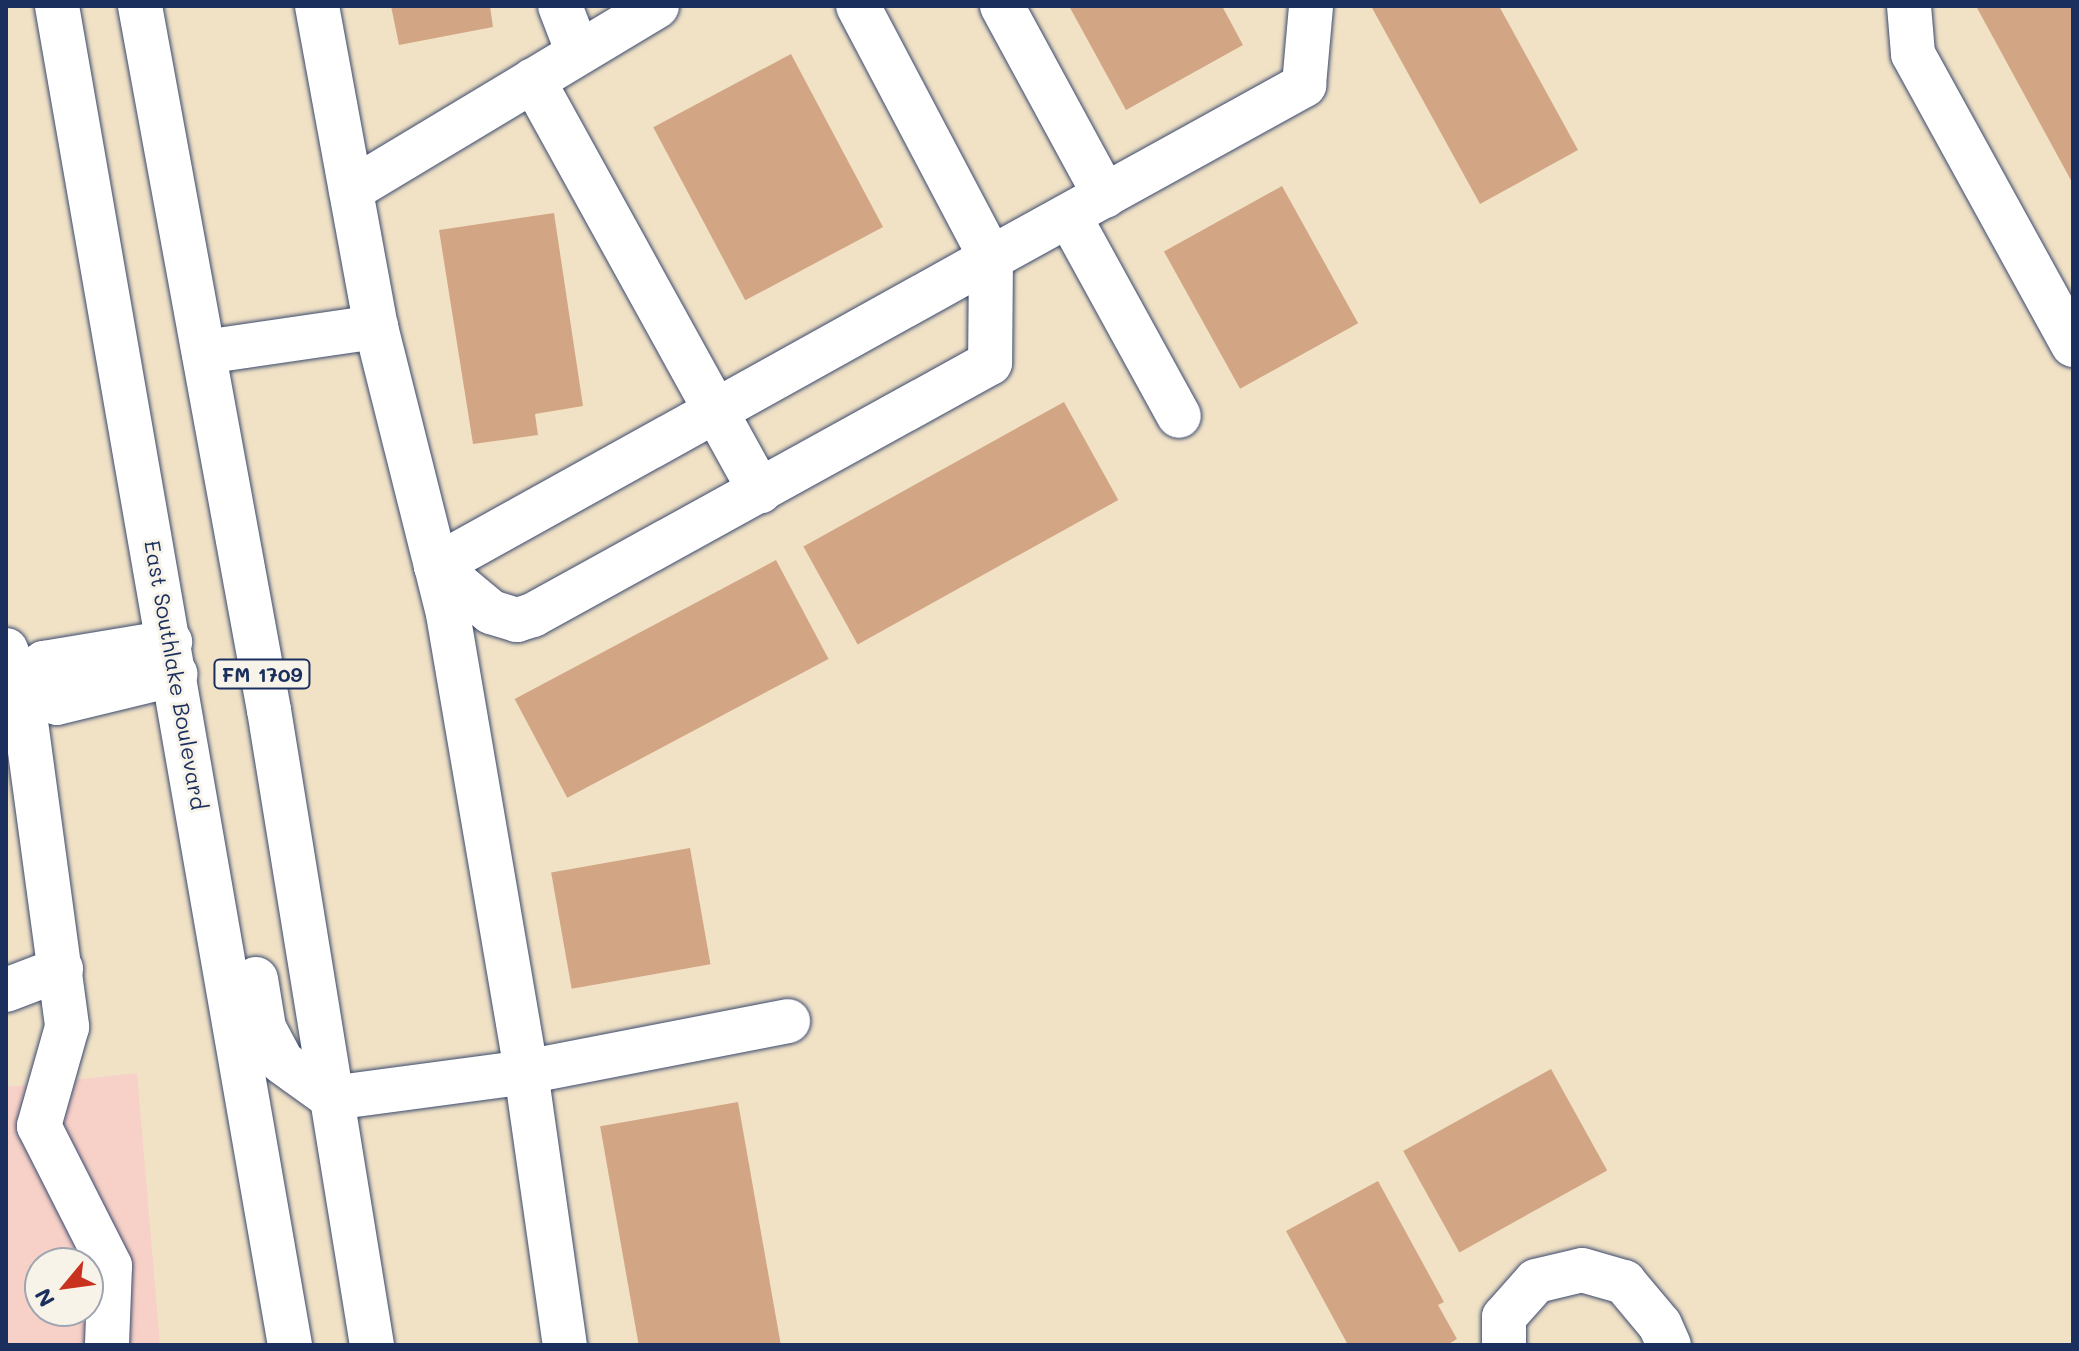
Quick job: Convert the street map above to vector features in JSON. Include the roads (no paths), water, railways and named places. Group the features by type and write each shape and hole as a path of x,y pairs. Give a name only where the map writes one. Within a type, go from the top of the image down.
{"main road":[{"name":"East Southlake Boulevard","path":"57,6 173,658 290,1345"},
{"name":"FM 1709","path":"140,6 204,352 372,1345"},
{"path":"317,6 376,327 436,566 526,1072 565,1345"},
{"path":"560,6 578,53"},
{"path":"351,190 657,6"},
{"path":"436,566 491,612 517,620 760,492 990,363 991,258 858,6"},
{"path":"1002,6 1179,416"},
{"path":"436,566 1304,85 1311,6"},
{"path":"1909,6 1913,54 2073,345"},
{"path":"533,80 760,492"},
{"path":"204,352 376,327"},
{"path":"11,674 57,703 173,658 219,771 264,1028 282,1062 332,1098 526,1072 788,1021"},
{"path":"11,674 61,969 67,1027 22,1131 110,1266 107,1345"},
{"path":"6,990 61,969"},
{"path":"1504,1345 1504,1317 1536,1281 1582,1270 1624,1282 1660,1325 1669,1345"}]}
